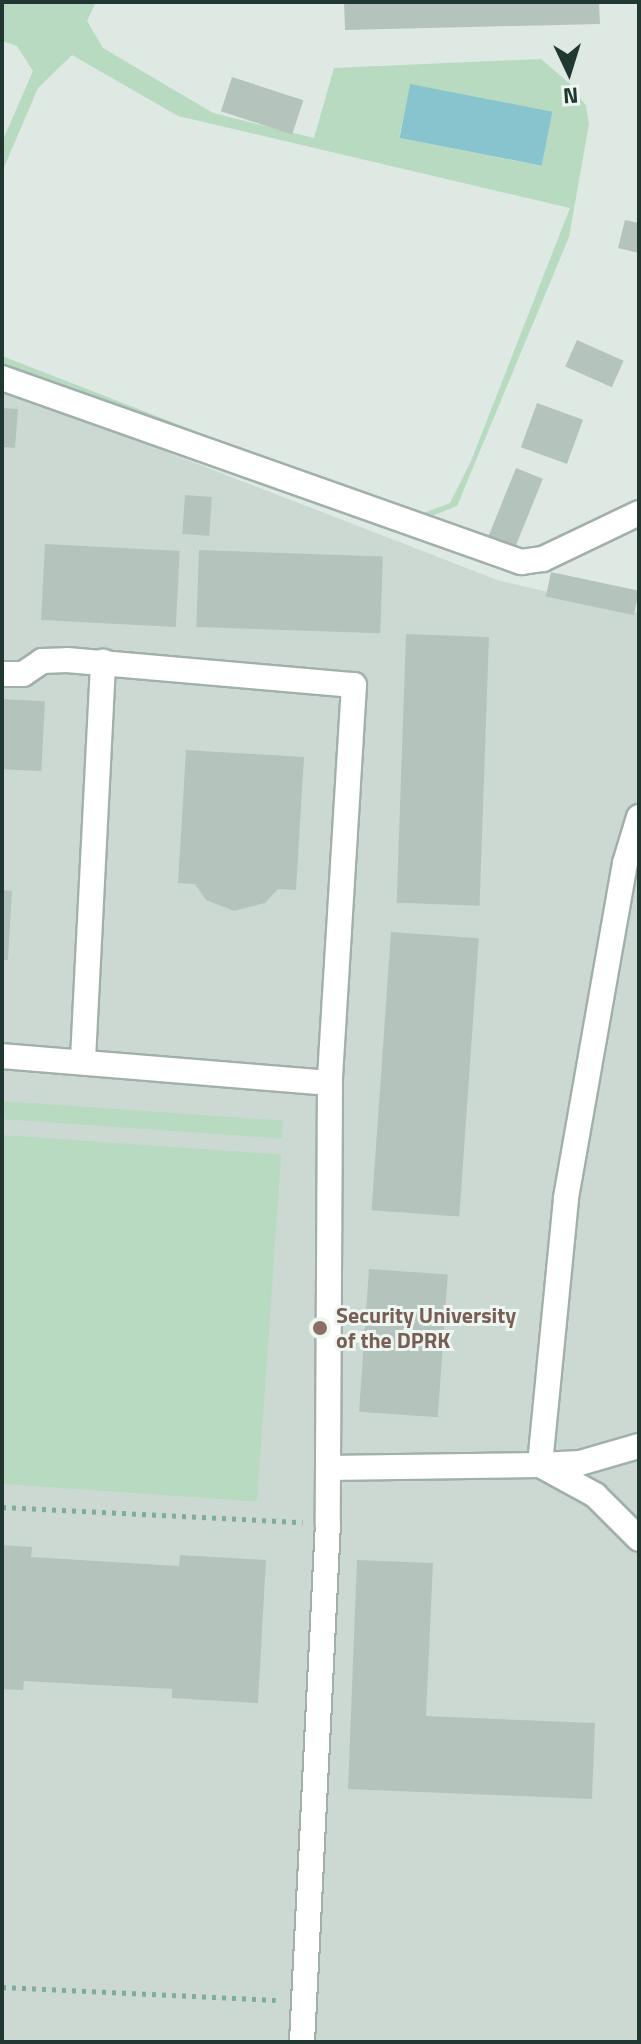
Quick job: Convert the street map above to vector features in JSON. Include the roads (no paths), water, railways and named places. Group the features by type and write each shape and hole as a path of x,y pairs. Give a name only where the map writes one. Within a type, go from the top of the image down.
{"lane":[{"path":"2,378 521,562 543,559 639,513"},
{"path":"2,674 23,674 42,661 103,662 354,685 330,1083 328,1523 302,2042"},
{"path":"83,1059 103,662"},
{"path":"540,1465 566,1199 625,863 639,817"},
{"path":"2,1056 83,1059 330,1083"},
{"path":"328,1468 580,1463 639,1446"},
{"path":"540,1465 595,1495 639,1539"}],"water":[{"path":"410,84 552,112 542,166 400,138"}],"place":[{"name":"Security University of the DPRK","path":"320,1328"}]}
